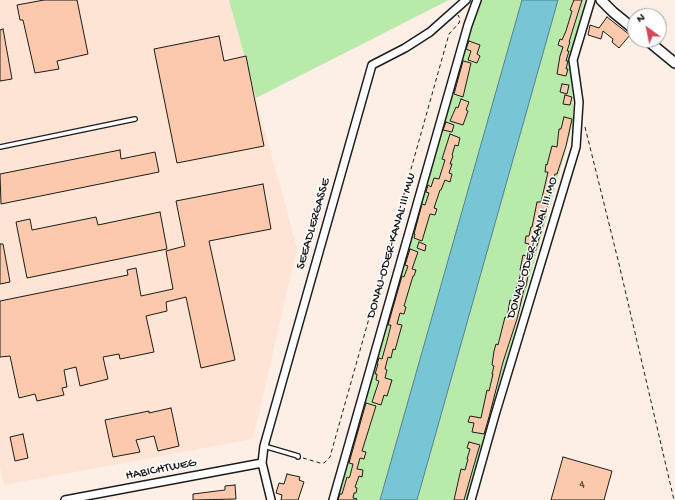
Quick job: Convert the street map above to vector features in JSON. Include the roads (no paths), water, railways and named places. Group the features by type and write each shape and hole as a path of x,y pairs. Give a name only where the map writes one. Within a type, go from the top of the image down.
{"street":[{"name":"SEEADLERGASSE","path":"271,500 262,463 264,446 372,65 405,48 430,32 466,0"},
{"name":"DONAU-ODER-KANAL III MW","path":"333,500 468,25 477,0"},
{"name":"DONAU-ODER-KANAL III MO","path":"471,500 495,415 576,147 579,102 573,60 591,0"},
{"path":"601,0 627,23"},
{"path":"657,48 675,63"},
{"name":"HABICHTWEG","path":"65,500 262,463"}],"lane":[{"path":"0,147 135,119"},
{"path":"264,446 298,457"}],"water":[{"path":"522,0 558,0 417,500 380,500"}]}
